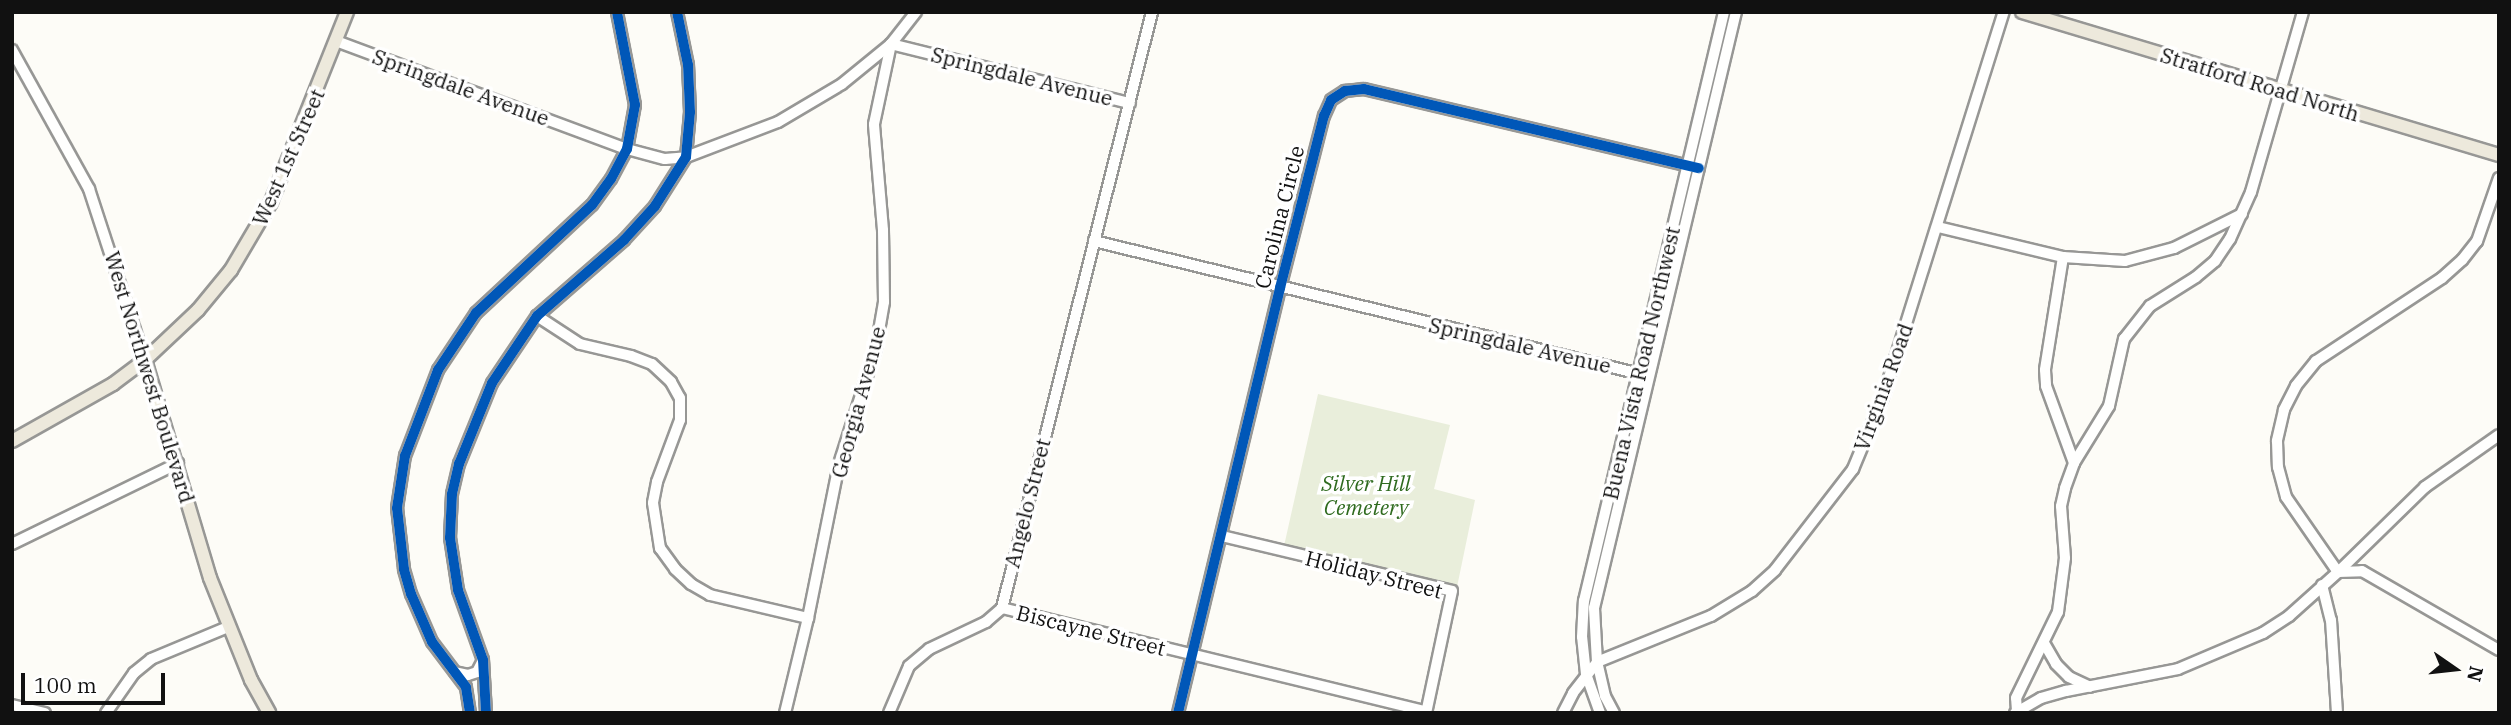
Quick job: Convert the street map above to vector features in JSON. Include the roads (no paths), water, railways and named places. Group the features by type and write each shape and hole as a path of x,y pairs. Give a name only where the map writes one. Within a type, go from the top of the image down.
{"main road":[{"name":"West 1st Street","path":"12,441 113,384 145,360 209,297 231,270 271,202 337,41 346,12"},
{"name":"Stratford Road North","path":"2022,12 2499,155"},
{"name":"West Northwest Boulevard","path":"145,360 178,463 210,578 228,627 269,713"}],"street":[{"path":"470,713 466,687 432,642 415,606 399,543 400,482 413,430 438,370 476,313 592,205 611,179 627,149 635,106 617,12"},
{"path":"486,713 483,660 463,607 452,560 452,494 477,415 505,360 537,316 624,240 655,206 686,157 690,112 688,65 677,12"},
{"name":"Georgia Avenue","path":"785,713 808,618 839,464 876,348 884,302 883,230 874,124 891,44 916,12"},
{"path":"1130,103 1152,12"},
{"path":"1694,167 1724,12"},
{"path":"1614,713 1605,696 1597,662 1594,608 1643,375 1694,167 1736,12"},
{"name":"Virginia Road","path":"1563,713 1586,674 1597,662 1711,616 1752,591 1775,570 1853,469 1872,427 2004,12"},
{"path":"2303,12 2242,214 2230,239 2215,261 2196,277 2150,306 2124,339 2109,406 2074,463 2062,506 2063,584 2057,612 2016,698 2016,712 2041,698 2178,669 2263,633 2288,616 2338,572 2425,487 2499,435"},
{"name":"Springdale Avenue","path":"337,41 627,149 665,159 686,157 778,122 842,84 891,44 1130,103 1094,241 1643,375"},
{"name":"West Northwest Boulevard","path":"12,50 89,189 145,360"},
{"name":"Carolina Circle","path":"1178,713 1280,288 1324,116 1331,100 1345,91 1364,89 1694,167"},
{"path":"2338,572 2286,497 2278,467 2277,440 2284,410 2296,387 2316,361 2442,278 2462,260 2481,231 2499,178"},
{"path":"1938,226 2063,257 2100,261 2150,256 2185,244 2242,214"},
{"name":"Angelo Street","path":"1002,608 1094,241"},
{"path":"2063,257 2045,370 2046,386 2074,463"},
{"path":"537,316 580,344 652,364 671,382 680,398 680,420 657,482 653,503 660,548 675,569 691,584 710,595 808,618"},
{"name":"Buena Vista Road Northwest","path":"1600,713 1586,674 1581,638 1584,601 1643,375"},
{"path":"12,544 178,463"},
{"name":"Holiday Street","path":"1222,536 1452,591 1426,712"},
{"path":"2338,572 2362,570 2499,650"},
{"path":"2322,585 2331,620 2337,713"},
{"path":"889,713 909,666 929,649 986,622 1002,608"},
{"name":"Biscayne Street","path":"1002,608 1426,712"},
{"path":"106,713 134,673 151,659 228,627"},
{"path":"2044,643 2056,664 2069,677 2091,687"},
{"path":"454,672 468,675 477,672 483,660"},
{"path":"12,705 45,713"}],"park label":[{"name":"Silver Hill Cemetery","path":"1366,495"}]}
